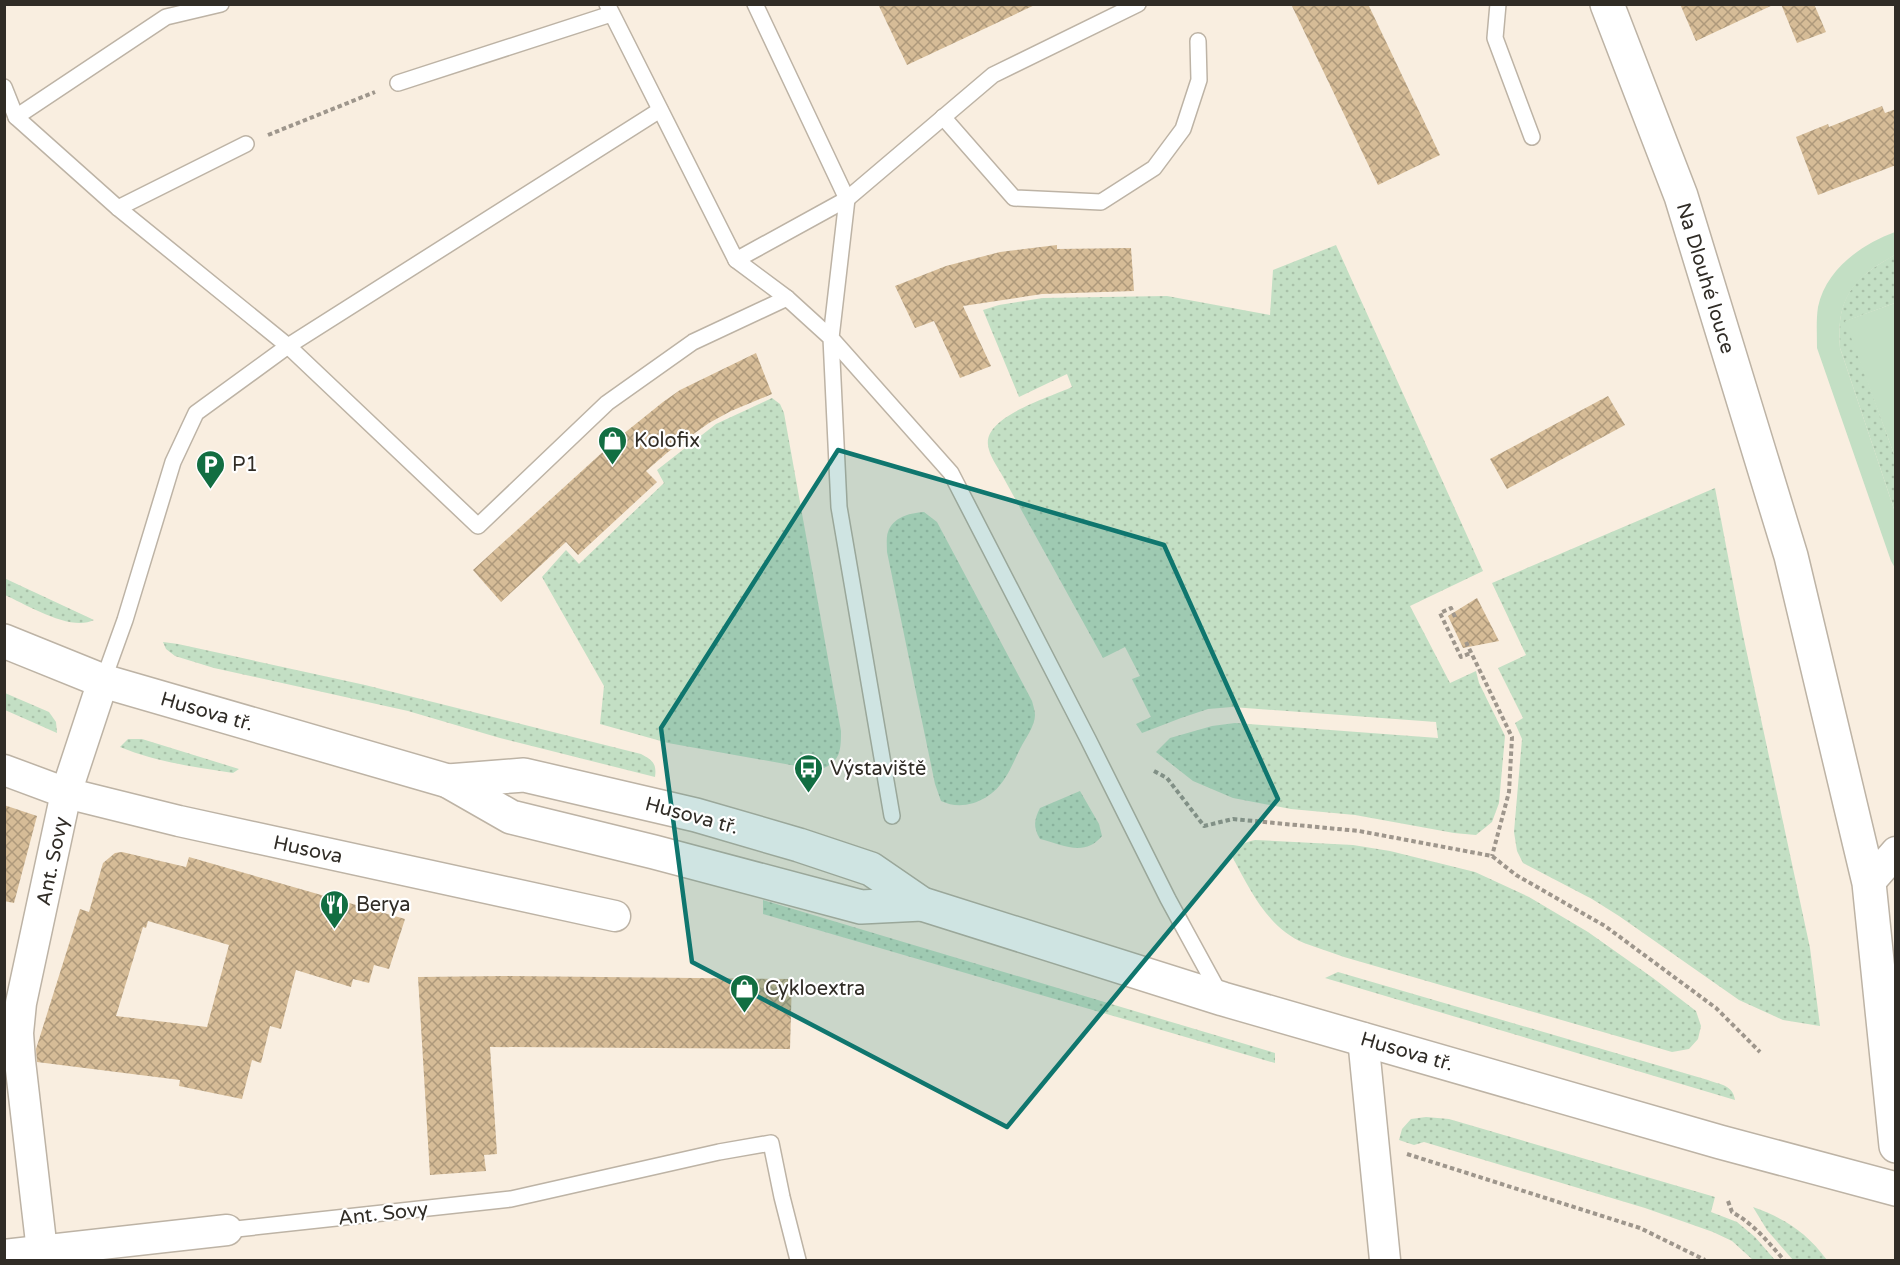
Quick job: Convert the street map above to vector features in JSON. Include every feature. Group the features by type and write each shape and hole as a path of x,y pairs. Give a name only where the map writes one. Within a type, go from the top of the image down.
{"street":[{"name":"Na Dlouhé louce","path":"1607,4 1681,196 1791,556 1869,883 1896,1146"},
{"name":"Husova tř.","path":"4,641 103,681 448,781 511,817 861,907 922,904"},
{"name":"Ant. Sovy","path":"42,1251 18,1033 21,1003 66,793 103,681"},
{"name":"Husova","path":"4,770 66,793 179,821 615,916"},
{"name":"Husova tř.","path":"448,781 524,775 666,807 799,845 871,869 922,904 1223,999 1720,1142 1896,1190"},
{"path":"1869,883 1896,852"},
{"path":"1363,1038 1385,1260"},
{"name":"Ant. Sovy","path":"4,1255 227,1230"}],"lane":[{"path":"16,117 166,17 222,4"},
{"path":"755,4 847,199 831,338 839,507 892,816"},
{"path":"736,260 847,199 993,75 1138,4"},
{"path":"1498,4 1495,38 1532,137"},
{"path":"398,83 609,9 736,260 787,298 831,338 951,473 1168,899 1223,999"},
{"path":"943,117 1014,198 1101,202 1154,168 1183,129 1199,80 1198,41"},
{"path":"4,87 16,117 118,208 288,346 478,526 607,403 693,342 787,298"},
{"path":"103,681 125,620 173,462 196,413 288,346 660,110"},
{"path":"118,208 246,144"},
{"name":"Ant. Sovy","path":"227,1230 511,1199 719,1152 771,1143 798,1260"}],"path":[{"path":"246,144 398,83"},
{"path":"1455,617 1451,608 1440,613 1461,657 1471,653"},
{"path":"1466,642 1512,736 1509,792 1492,856"},
{"path":"1154,771 1167,778 1204,826 1233,819 1359,831 1492,856 1516,875 1605,926 1716,1008 1760,1052"},
{"path":"1404,1153 1640,1228 1705,1260"},
{"path":"1728,1201 1732,1212 1760,1232 1784,1260"}],"highlighted area":[{"path":"838,450 1164,545 1278,799 1007,1127 692,962 661,728"}],"green space":[{"path":"1895,232 1895,255 1868,272 1850,291 1841,316 1839,331 1840,348 1895,512 1895,568 1817,348 1817,328 1818,307 1822,293 1837,270 1870,243"},
{"path":"1336,245 1483,571 1410,606 1450,683 1476,671 1479,683 1505,736 1499,803 1492,822 1476,835 1355,815 1291,809 1233,798 1193,781 1156,752 1170,738 1212,726 1235,723 1438,738 1436,722 1232,707 1208,709 1142,733 1136,724 1151,717 1132,679 1140,676 1125,647 1103,658 994,460 988,445 990,435 996,425 1007,417 1035,402 1072,387 1067,374 1019,397 983,310 1043,298 1167,296 1270,315 1273,270"},
{"path":"1895,255 1895,303 1846,321 1895,457 1895,512 1840,348 1839,331 1844,303 1850,291 1868,272"},
{"path":"1896,303 1895,457 1845,321"},
{"path":"772,398 780,404 784,413 841,731 838,756 831,764 819,770 668,743 600,724 604,686 542,577 566,550 579,564 664,483 657,470 716,424"},
{"path":"1715,488 1743,635 1810,948 1820,1026 1783,1020 1739,1000 1619,916 1592,899 1523,863 1517,851 1514,832 1522,739 1515,723 1523,718 1498,668 1526,655 1492,583"},
{"path":"924,512 937,522 1032,701 1035,712 1032,728 999,786 985,798 968,804 950,804 941,801 935,784 887,552 887,534 890,527 898,519"},
{"path":"4,578 94,620 73,623 49,616 5,595"},
{"path":"163,642 365,685 641,754 653,762 655,777 500,738 408,711 214,668 175,656 166,649"},
{"path":"5,693 49,712 56,722 57,733 5,710"},
{"path":"128,739 142,739 239,769 233,773 148,757 120,747"},
{"path":"1080,791 1099,824 1102,836 1081,848 1040,839 1035,824 1040,808"},
{"path":"1255,840 1353,845 1390,851 1475,872 1529,897 1588,932 1653,978 1696,1011 1701,1026 1698,1039 1689,1049 1672,1052 1344,957 1304,943 1280,928 1270,918 1253,895 1233,858 1233,852 1238,847"},
{"path":"763,900 1275,1053 1275,1063 763,914"},
{"path":"1338,972 1708,1080 1729,1088 1735,1100 1325,978"},
{"path":"1426,1117 1449,1119 1715,1197 1711,1212 1737,1222 1755,1237 1775,1260 1753,1260 1732,1241 1645,1208 1424,1142 1414,1145 1399,1140 1402,1129 1411,1119"},
{"path":"1753,1207 1776,1216 1795,1228 1827,1260 1793,1260 1767,1230"}],"building":[{"path":"878,4 1037,4 907,65"},
{"path":"1291,4 1368,4 1440,155 1378,185"},
{"path":"1680,4 1775,4 1696,41"},
{"path":"1781,4 1814,4 1826,32 1797,43"},
{"path":"1882,106 1885,113 1896,109 1896,165 1818,195 1796,137"},
{"path":"1057,245 1057,249 1131,248 1134,291 1042,294 963,306 991,366 960,378 934,321 915,328 895,286 946,266 1000,252"},
{"path":"756,353 772,394 709,423 668,452 646,471 657,482 578,555 566,542 501,602 473,570 617,439 663,402 680,390"},
{"path":"1608,396 1625,425 1507,489 1490,459"},
{"path":"1477,598 1499,641 1463,648 1448,616"},
{"path":"4,805 37,816 14,903 4,901"},
{"path":"122,852 186,867 189,857 405,919 389,969 374,965 369,983 353,979 351,987 296,970 281,1029 270,1026 261,1063 252,1060 242,1099 179,1086 180,1080 37,1062 36,1049 80,909 89,912 103,863 115,853","holes":["148,921 229,945 207,1027 116,1016 143,927 146,928"]},
{"path":"418,977 792,979 790,1049 490,1047 497,1154 484,1155 486,1171 430,1175"}],"place":[{"name":"Kolofix","path":"613,466"},
{"name":"P1","path":"211,490"},
{"name":"Výstaviště","path":"809,794"},
{"name":"Berya","path":"335,930"},
{"name":"Cykloextra","path":"744,1014"}]}
